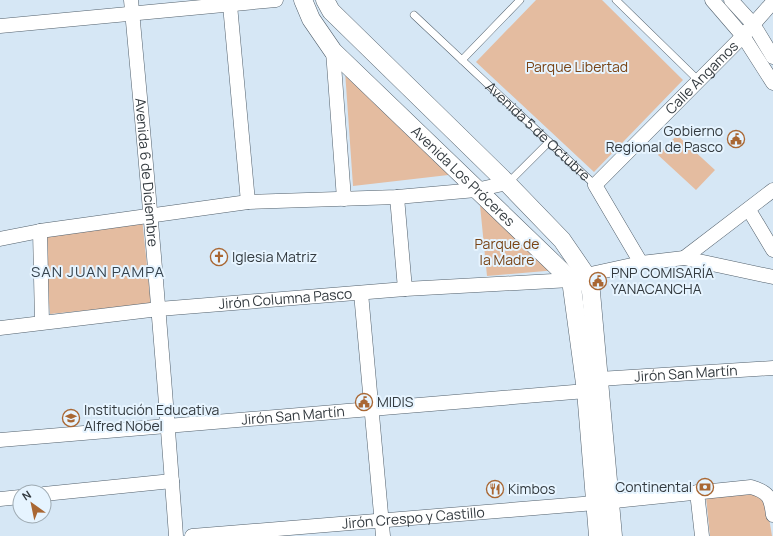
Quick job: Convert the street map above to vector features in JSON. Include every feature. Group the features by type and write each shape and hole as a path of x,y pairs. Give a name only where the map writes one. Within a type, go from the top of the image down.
{"street":[{"name":"Avenida 6 de Diciembre","path":"131,0 149,216 160,310 176,536"},
{"path":"0,26 132,15 230,5 249,1 276,0"},
{"name":"Avenida Los Próceres","path":"303,0 311,19 333,51 476,190 579,277"},
{"name":"Avenida Los Próceres","path":"325,0 331,11 507,183 562,240 579,277 592,385 603,502 613,536"},
{"path":"712,0 743,36 773,83"},
{"path":"731,0 753,24 773,57"},
{"name":"Calle Angamos","path":"595,185 743,36 773,2"},
{"path":"230,5 248,202"},
{"path":"333,51 344,199"},
{"path":"0,239 40,231 248,202 397,197 476,190 507,183"},
{"name":"Avenida 5 de Octubre","path":"595,185 641,263"},
{"path":"684,258 749,210 773,190"},
{"path":"397,197 405,289"},
{"path":"749,210 773,250"},
{"path":"40,231 42,322"},
{"path":"684,258 773,277"},
{"name":"Jirón Columna Pasco","path":"0,328 42,322 160,310 405,289 579,277 641,263 684,258"},
{"path":"361,293 383,536"},
{"name":"Jirón San Martín","path":"0,440 371,408 773,368"},
{"path":"52,493 172,481"},
{"name":"Jirón Crespo y Castillo","path":"192,536 382,519 603,502 751,487 763,490 772,501 773,515"},
{"path":"697,492 702,536"},
{"path":"0,499 12,498"},
{"name":"Avenida Los Próceres","path":"598,536 603,502"}],"lane":[{"path":"462,60 520,0"},
{"path":"616,0 698,80"},
{"name":"Avenida 5 de Octubre","path":"414,15 595,185"},
{"path":"507,183 549,142"}],"green space":[{"name":"Parque Libertad","path":"536,0 602,0 683,80 594,172 476,62"},
{"path":"345,71 457,174 353,186"},
{"path":"677,135 715,170 696,190 658,155"},
{"name":"Parque de la Madre","path":"479,195 557,270 487,276"},
{"path":"142,218 151,304 50,314 43,232"},
{"path":"750,491 766,500 772,536 710,536 706,497"}],"place":[{"name":"Gobierno Regional de Pasco","path":"736,139"},
{"name":"Iglesia Matriz","path":"219,257"},
{"name":"PNP COMISARÍA YANACANCHA","path":"598,281"},
{"name":"MIDIS","path":"364,402"},
{"name":"Institución Educativa Alfred Nobel","path":"71,418"},
{"name":"Continental","path":"705,487"},
{"name":"Kimbos","path":"495,489"}],"district":[{"name":"SAN JUAN PAMPA","path":"98,272"}]}
